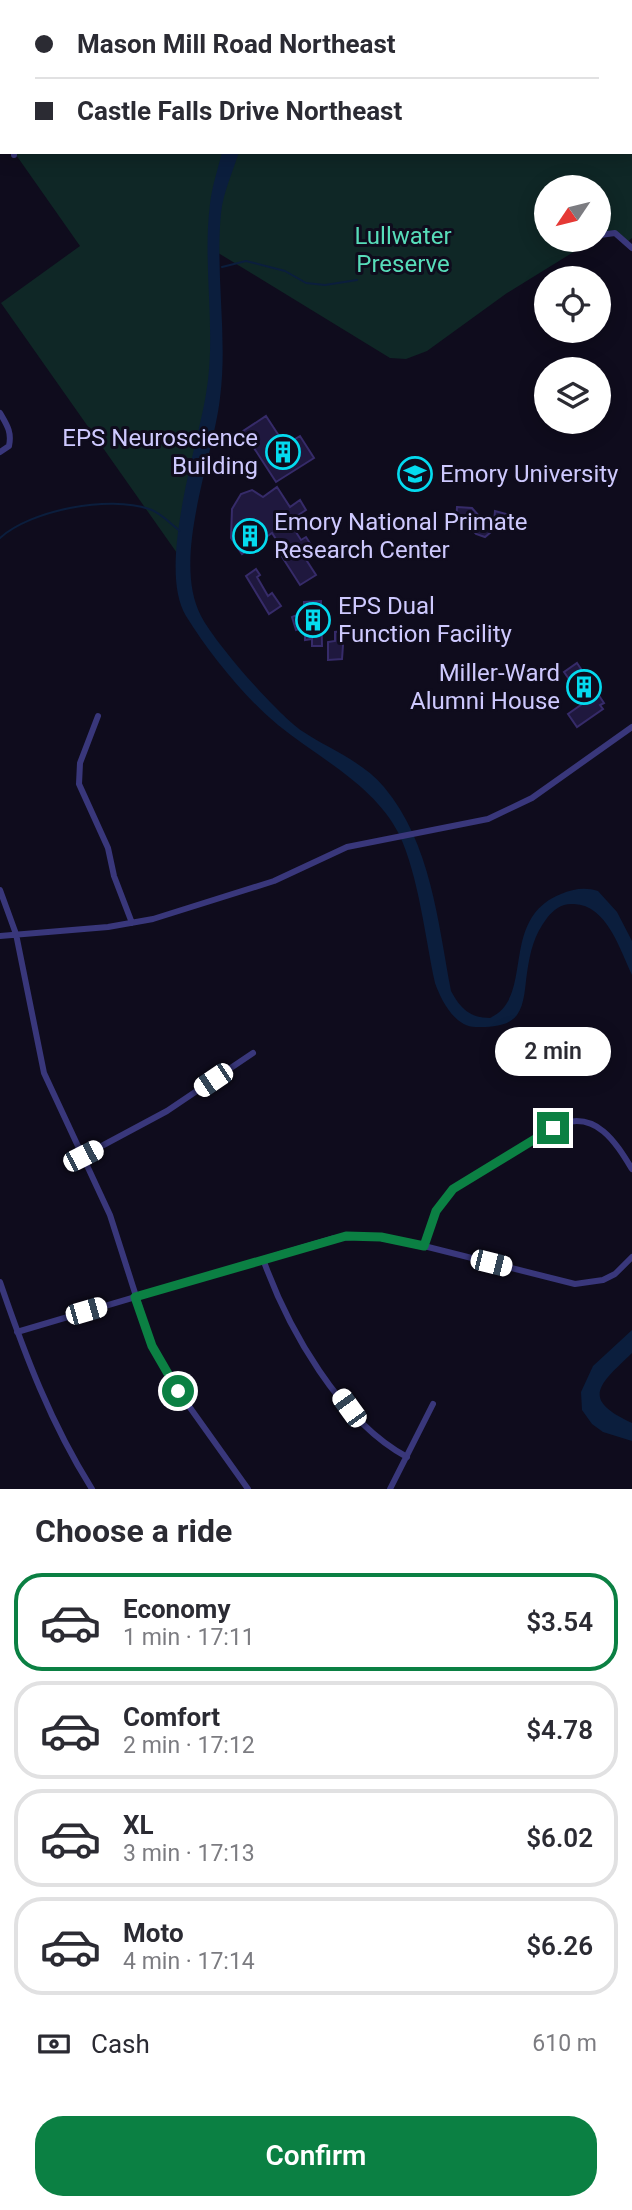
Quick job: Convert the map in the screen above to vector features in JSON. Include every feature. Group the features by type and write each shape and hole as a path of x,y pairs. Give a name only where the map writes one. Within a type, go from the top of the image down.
{"street":[{"path":"611,234 615,233 632,248"},
{"path":"0,414 10,429 11,437 9,446 0,452"},
{"path":"98,716 80,763 79,784 108,848 113,872 132,923"},
{"path":"0,936 132,923 265,884 347,847 476,823 512,809 632,727"},
{"path":"0,890 16,934 44,1073 110,1215 152,1346 163,1367 248,1489"},
{"path":"83,1156 167,1111 253,1053"},
{"path":"424,1246 436,1211 453,1189 561,1124 572,1121 598,1126 615,1142 632,1169"},
{"path":"17,1332 346,1236 381,1237 424,1246 575,1284 603,1280 615,1274 632,1257"},
{"path":"263,1259 291,1325 349,1408 376,1438 407,1457"},
{"path":"0,1282 17,1332 59,1434 92,1489"},
{"path":"390,1489 433,1404"}],"green space":[{"name":"Lullwater Preserve","path":"15,154 632,154 632,238 626,243 619,236 611,236 611,175 534,175 534,252 574,252 551,266 534,266 534,276 427,351 406,359 390,358 215,251 216,353 184,563 1,303 80,246"}],"water":[{"path":"222,154 238,154 221,213 219,259 223,352 220,398 192,538 190,566 193,593 201,616 232,660 277,709 302,731 366,770 384,787 400,809 422,858 430,884 451,991 466,1011 490,1018 504,1008 512,993 523,939 530,921 542,906 561,894 575,890 598,891 617,912 632,941 632,975 604,920 585,906 566,904 550,915 536,937 523,1000 517,1015 498,1026 477,1027 462,1023 445,1005 435,983 412,869 399,834 388,817 361,787 278,725 253,702 205,645 186,616 178,595 177,539 209,370 208,228 211,197"},
{"path":"632,1330 632,1353 604,1382 600,1398 615,1414 632,1423 632,1441 603,1432 592,1424 582,1410 581,1392 593,1366"}],"building":[{"name":"EPS Neuroscience Building","path":"266,416 285,445 300,436 314,458 276,482 243,431"},
{"name":"Emory National Primate Research Center","path":"277,487 290,507 300,500 306,510 289,521 301,540 306,537 315,551 305,558 316,575 300,585 277,549 281,547 272,533 242,554 231,538 232,509 241,494 252,490 263,497"},
{"path":"457,507 472,508 487,525 494,522 495,511 510,515 509,527 498,526 485,537 476,534 465,521 456,521"},
{"path":"256,569 260,575 257,577 268,596 272,593 281,606 269,614 246,576"},
{"name":"EPS Dual Function Facility","path":"321,601 322,646 312,646 312,639 305,640 305,627 296,630 292,617 304,612 304,602"},
{"path":"344,631 342,659 328,660 328,642 335,641 335,632"},
{"name":"Miller-Ward Alumni House","path":"577,663 604,703 600,705 603,709 577,727 568,714 585,702 564,672"}],"waterway":[{"path":"222,267 246,261 285,271 306,283 325,285 357,280"},
{"path":"0,538 14,528 50,513 113,504 132,505 153,511 180,531"}],"place":[{"name":"EPS Neuroscience Building","path":"283,452"},
{"name":"Emory University","path":"415,474"},
{"name":"Emory National Primate Research Center","path":"250,536"},
{"name":"EPS Dual Function Facility","path":"313,620"},
{"name":"Miller-Ward Alumni House","path":"584,687"}],"route":[{"path":"178,1391 152,1346 135,1297 346,1236 381,1237 424,1246 436,1211 453,1189 553,1128"}]}
